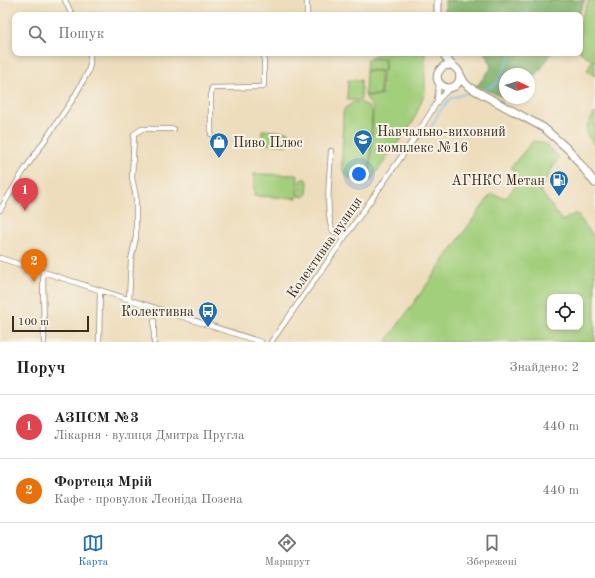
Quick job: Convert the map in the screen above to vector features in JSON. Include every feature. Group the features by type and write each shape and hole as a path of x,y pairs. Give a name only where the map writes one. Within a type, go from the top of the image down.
{"street":[{"path":"65,0 71,12"},
{"path":"307,0 307,12"},
{"path":"438,0 438,12"},
{"path":"0,210 23,172 73,99 88,72 90,56"},
{"path":"211,134 212,88 263,87 264,56"},
{"path":"440,56 437,75 439,83 446,88 469,87"},
{"path":"445,56 456,68 464,82 469,87 544,128 570,151 595,183"},
{"path":"439,69 444,66 452,65"},
{"path":"452,87 459,81 460,74"},
{"name":"Колективна вулиця","path":"435,105 439,83"},
{"name":"Колективна вулиця","path":"271,342 416,136 442,94 452,87"},
{"path":"129,299 131,260 136,237 136,197 132,178 134,134 142,129 174,129"},
{"path":"331,151 329,199 330,223 332,230 345,236"},
{"path":"0,258 261,342"},
{"path":"43,272 44,342"},
{"path":"99,342 100,290"},
{"path":"154,321 154,342"}],"green space":[{"path":"445,0 585,0 579,12 445,12"},
{"path":"589,0 595,0 595,76 587,71 592,60 583,54 583,13"},
{"path":"373,56 425,56 425,92 413,122 370,181 373,108 365,96 381,96 383,71 366,70 367,59 384,59 385,71 385,58 369,58"},
{"path":"488,56 550,56 535,77 535,68 499,68 499,95 477,86 491,68"},
{"path":"366,71 380,71 380,95 365,95"},
{"path":"348,80 361,80 361,100 347,100"},
{"path":"354,102 365,104 372,112 370,168 364,178 360,180 353,180 349,178 343,171 342,167 343,113 345,108"},
{"path":"595,113 595,146 586,133 588,123"},
{"path":"262,130 288,132 287,145 262,144"},
{"path":"533,141 544,143 559,157 540,190 562,221 576,213 595,238 595,342 386,342 491,194 506,198 520,180 511,167"},
{"path":"254,174 298,175 297,198 254,196"},
{"path":"302,179 306,179 308,181 307,195 304,197 299,196 300,181"}],"waterway":[{"path":"486,88 493,86 499,80 510,56"},
{"path":"431,128 439,112 451,98 465,94"}],"place":[{"name":"Навчально-виховний комплекс №16","path":"363,156"},
{"name":"Пиво Плюс","path":"219,159"},
{"name":"АГНКС Метан","path":"559,197"},
{"name":"АЗПСМ №3","path":"25,211"},
{"name":"Фортеця Мрій","path":"34,282"},
{"name":"Колективна","path":"208,328"}]}
